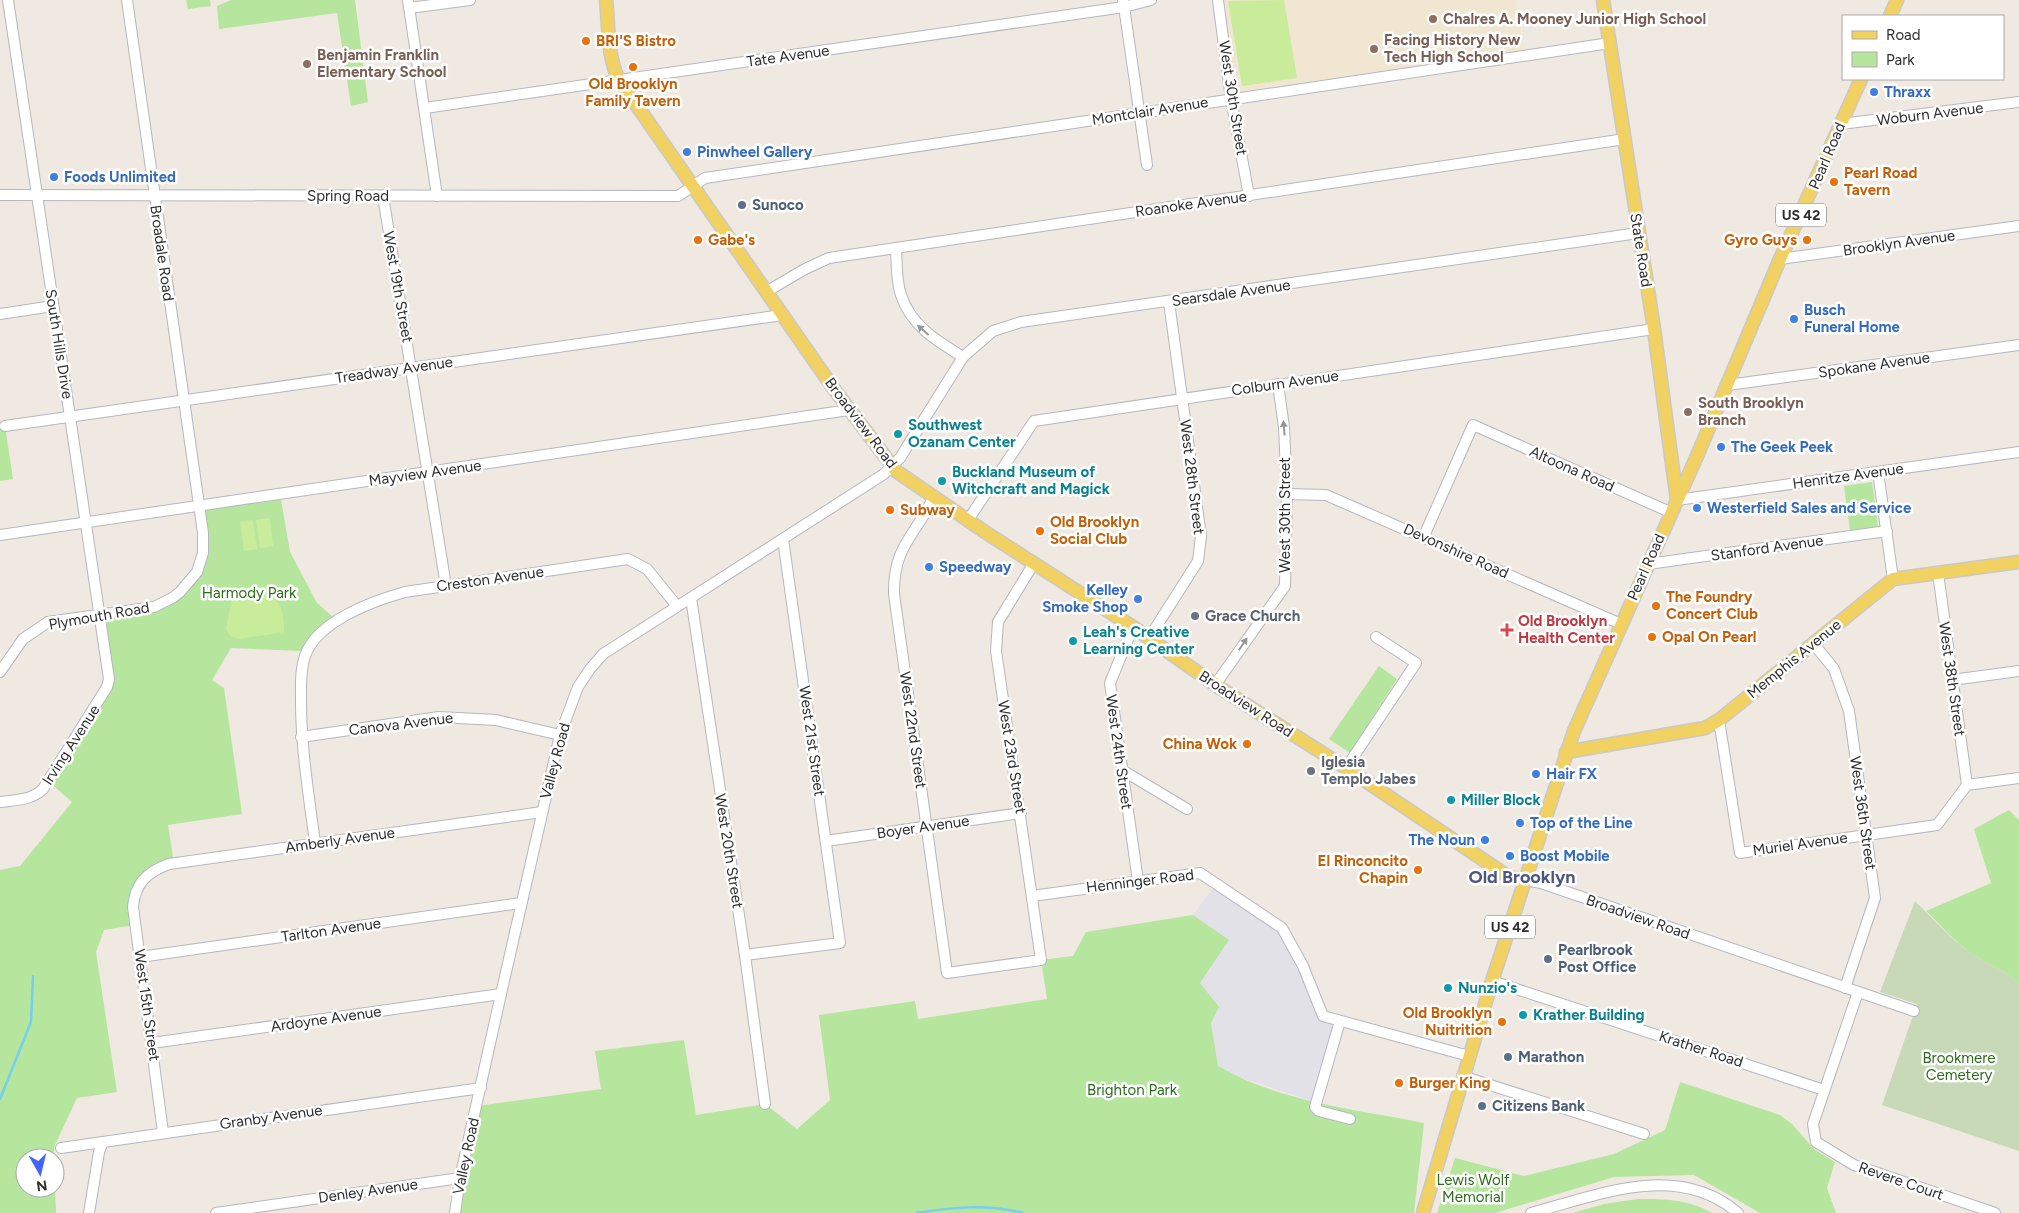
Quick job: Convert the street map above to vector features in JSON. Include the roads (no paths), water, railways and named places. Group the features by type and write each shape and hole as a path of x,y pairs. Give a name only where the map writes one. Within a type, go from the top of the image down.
{"main road":[{"name":"Broadview Road","path":"606,0 611,53 619,80 766,292 893,467 968,520 1133,627 1215,685 1346,768 1509,877 1525,880"},
{"name":"State Road","path":"1603,0 1654,330 1677,500"},
{"path":"1890,15 1897,0"},
{"name":"Pearl Road","path":"1423,1213 1462,1076 1566,752 1670,512 1728,385 1780,259 1861,80"},
{"path":"1893,579 2019,562"},
{"name":"Memphis Avenue","path":"1566,752 1685,733 1705,728 1719,720 1893,579"}],"street":[{"name":"South Hills Drive","path":"8,0 109,667 107,687"},
{"name":"Broadale Road","path":"127,0 198,505"},
{"path":"437,196 408,4 470,0"},
{"name":"Tate Avenue","path":"425,108 1151,0"},
{"name":"West 30th Street","path":"1218,0 1231,98 1250,196"},
{"path":"1124,3 1147,165"},
{"name":"Montclair Avenue","path":"693,187 705,178 1139,114 1231,98 1610,43"},
{"name":"Woburn Avenue","path":"1841,124 2019,102"},
{"name":"Roanoke Avenue","path":"766,292 805,269 829,258 1625,139"},
{"name":"Spring Road","path":"0,195 678,196 693,187"},
{"name":"West 19th Street","path":"384,196 446,586"},
{"name":"Brooklyn Avenue","path":"1780,259 2019,226"},
{"name":"Searsdale Avenue","path":"893,467 963,357 992,331 1021,322 1638,233"},
{"path":"896,248 900,294 909,314 920,328 963,357"},
{"name":"West 28th Street","path":"1149,638 1198,560 1201,536 1169,302"},
{"path":"0,314 53,306"},
{"name":"Treadway Avenue","path":"5,426 183,402 782,314"},
{"name":"Colburn Avenue","path":"968,520 1034,421 1654,330"},
{"name":"Spokane Avenue","path":"1728,385 2019,345"},
{"name":"West 30th Street","path":"1215,685 1285,586 1287,494 1284,427 1278,384"},
{"name":"Mayview Avenue","path":"0,535 850,410"},
{"name":"Altoona Road","path":"1424,536 1473,425 1670,512"},
{"name":"Henritze Avenue","path":"1677,500 2019,452"},
{"name":"Valley Road","path":"455,1213 460,1178 560,735 578,687 603,654 893,467"},
{"path":"1878,472 1893,579"},
{"name":"Devonshire Road","path":"1287,494 1326,495 1424,536 1621,624"},
{"name":"West 22nd Street","path":"934,496 897,558 894,578 947,973 1041,960"},
{"name":"Plymouth Road","path":"0,672 24,639 36,628 48,622 100,613 154,607 172,598 198,572 203,553 203,533 198,505"},
{"name":"Stanford Avenue","path":"1648,564 1887,531"},
{"name":"West 21st Street","path":"745,956 840,943 783,539"},
{"name":"Creston Avenue","path":"301,737 301,683 305,655 320,634 341,618 363,606 405,592 628,559 647,569 677,606"},
{"name":"West 23rd Street","path":"1034,563 998,622 996,651 1041,960"},
{"name":"West 38th Street","path":"1938,573 1966,785"},
{"name":"West 20th Street","path":"691,598 745,956 765,1104"},
{"name":"West 24th Street","path":"1133,627 1110,683 1138,881"},
{"path":"1346,768 1416,663 1376,637"},
{"name":"West 36th Street","path":"1813,643 1834,669 1849,711 1875,898 1845,988"},
{"path":"1952,680 2019,671"},
{"name":"Irving Avenue","path":"0,802 28,798 37,795 43,789 107,687"},
{"name":"Canova Avenue","path":"301,737 447,717 496,720 560,735"},
{"name":"Muriel Avenue","path":"1719,720 1740,853 1937,825 1966,785"},
{"path":"301,737 315,843"},
{"path":"1122,770 1187,810"},
{"path":"1966,785 2019,778"},
{"name":"Amberly Avenue","path":"141,879 153,870 169,864 542,812"},
{"name":"Boyer Avenue","path":"826,841 1021,813"},
{"name":"Henninger Road","path":"1032,896 1200,873 1282,928 1303,966 1323,1016 1469,1056"},
{"name":"West 15th Street","path":"141,879 134,895 132,907 164,1132"},
{"name":"Broadview Road","path":"1525,880 1541,883 1914,1011"},
{"name":"Tarlton Avenue","path":"140,957 521,903"},
{"name":"Krather Road","path":"1492,981 1824,1090"},
{"path":"1824,1090 1858,992"},
{"name":"Ardoyne Avenue","path":"152,1043 501,994"},
{"path":"1340,1021 1315,1108 1318,1111 1350,1119"},
{"path":"1462,1076 1644,1134"},
{"name":"Granby Avenue","path":"61,1148 481,1088"},
{"name":"Revere Court","path":"1824,1090 1813,1124 1814,1137 1823,1148 1854,1165 1995,1213"},
{"path":"89,1213 99,1152 103,1142"},
{"name":"Denley Avenue","path":"216,1213 261,1210 460,1178"},
{"path":"1532,1213 1636,1185 1662,1184 1686,1188 1710,1196 1738,1213"}],"waterway":[{"path":"0,1099 31,1022 33,976"},
{"path":"917,1213 970,1207 996,1208 1023,1213"}],"place":[{"name":"Chalres A. Mooney Junior High School","path":"1433,19"},
{"name":"BRI'S Bistro","path":"586,41"},
{"name":"Facing History New Tech High School","path":"1374,49"},
{"name":"Benjamin Franklin Elementary School","path":"307,64"},
{"name":"Old Brooklyn Family Tavern","path":"633,67"},
{"name":"Thraxx","path":"1874,92"},
{"name":"Pinwheel Gallery","path":"687,152"},
{"name":"Foods Unlimited","path":"54,177"},
{"name":"Pearl Road Tavern","path":"1834,182"},
{"name":"Sunoco","path":"742,205"},
{"name":"Gabe's","path":"698,240"},
{"name":"Gyro Guys","path":"1807,240"},
{"name":"Busch Funeral Home","path":"1794,319"},
{"name":"South Brooklyn Branch","path":"1688,412"},
{"name":"Southwest Ozanam Center","path":"898,434"},
{"name":"The Geek Peek","path":"1721,447"},
{"name":"Buckland Museum of Witchcraft and Magick","path":"942,481"},
{"name":"Westerfield Sales and Service","path":"1697,508"},
{"name":"Subway","path":"890,510"},
{"name":"Old Brooklyn Social Club","path":"1040,531"},
{"name":"Speedway","path":"929,567"},
{"name":"Kelley Smoke Shop","path":"1138,599"},
{"name":"The Foundry Concert Club","path":"1656,606"},
{"name":"Grace Church","path":"1195,616"},
{"name":"Old Brooklyn Health Center","path":"1507,630"},
{"name":"Opal On Pearl","path":"1652,637"},
{"name":"Leah's Creative Learning Center","path":"1073,641"},
{"name":"China Wok","path":"1247,744"},
{"name":"Iglesia Templo Jabes","path":"1311,771"},
{"name":"Hair FX","path":"1536,774"},
{"name":"Miller Block","path":"1451,800"},
{"name":"Top of the Line","path":"1520,823"},
{"name":"The Noun","path":"1485,840"},
{"name":"Boost Mobile","path":"1510,856"},
{"name":"El Rinconcito Chapin","path":"1418,870"},
{"name":"Pearlbrook Post Office","path":"1548,959"},
{"name":"Nunzio's","path":"1448,988"},
{"name":"Krather Building","path":"1523,1015"},
{"name":"Old Brooklyn Nuitrition","path":"1502,1022"},
{"name":"Marathon","path":"1508,1057"},
{"name":"Burger King","path":"1399,1083"},
{"name":"Citizens Bank","path":"1482,1106"}],"district":[{"name":"Old Brooklyn","path":"1522,877"}],"park label":[{"name":"Harmody Park","path":"249,593"},
{"name":"Brookmere Cemetery","path":"1959,1066"},
{"name":"Brighton Park","path":"1132,1090"},
{"name":"Lewis Wolf Memorial","path":"1473,1188"}]}
